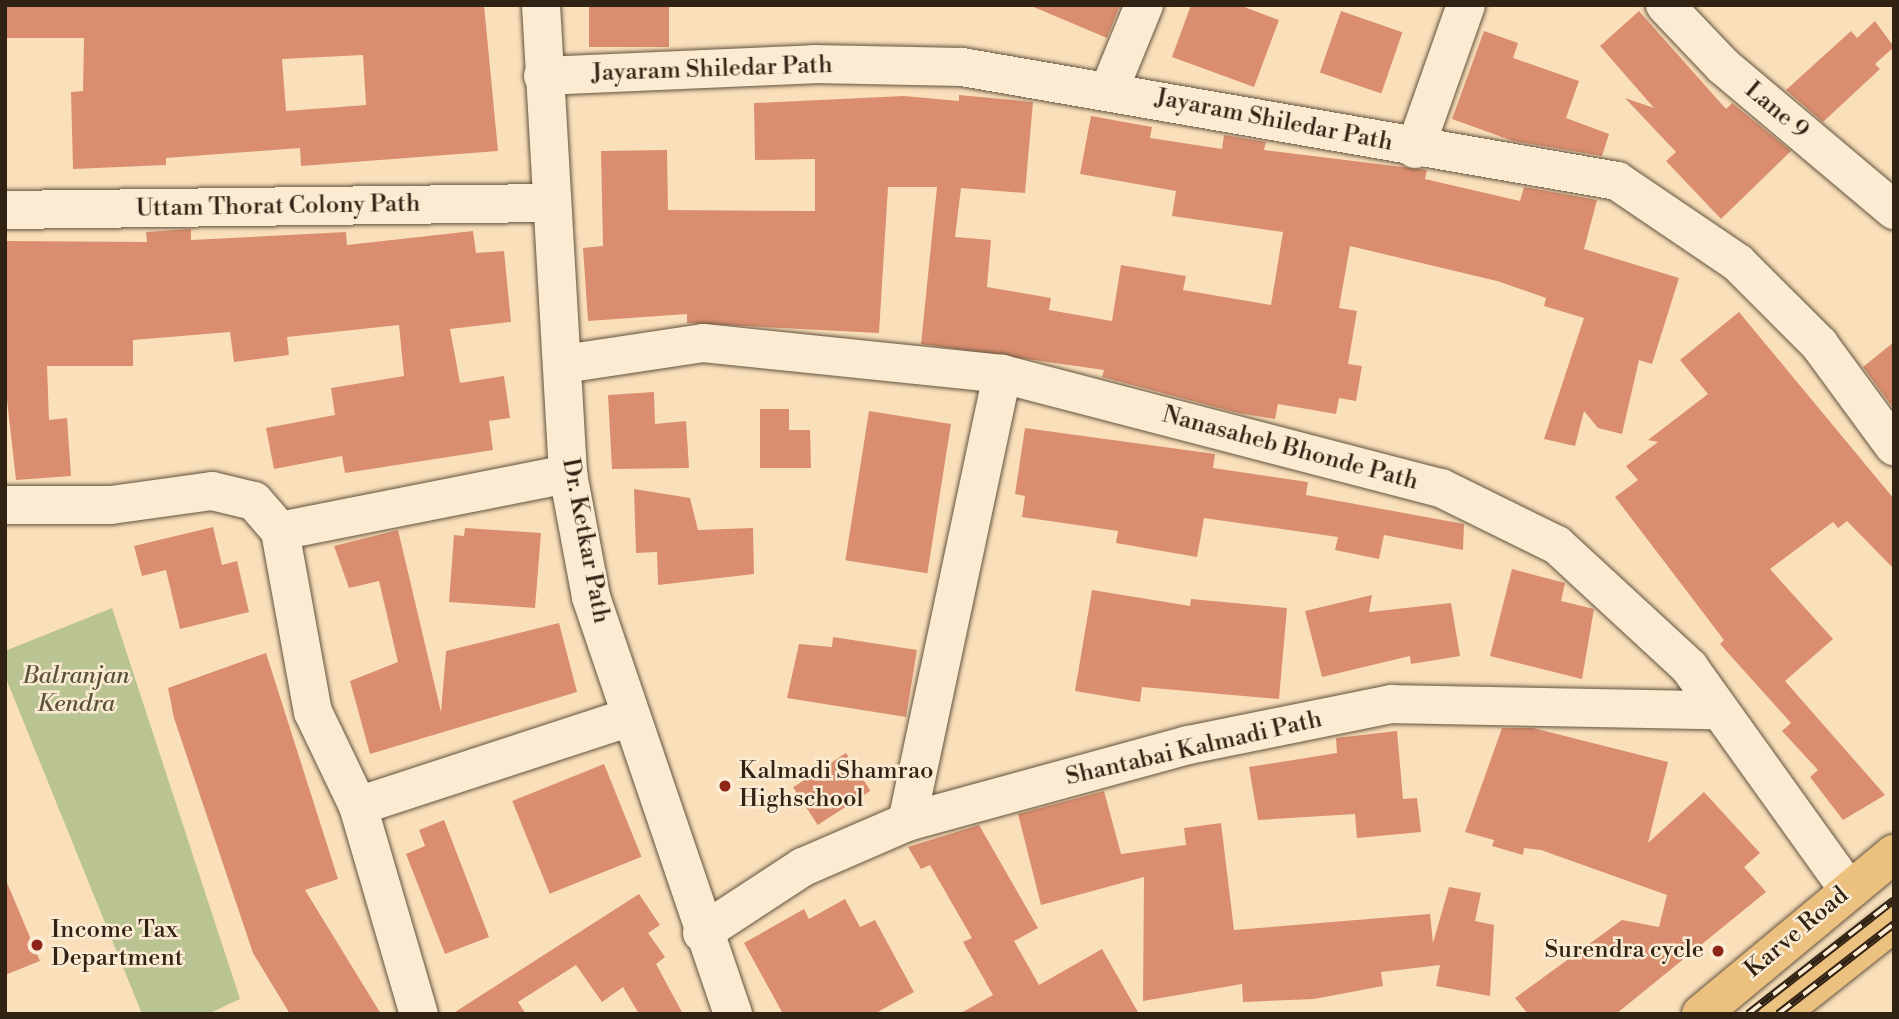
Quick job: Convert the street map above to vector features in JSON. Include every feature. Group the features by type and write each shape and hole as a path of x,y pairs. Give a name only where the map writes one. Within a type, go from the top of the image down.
{"main road":[{"name":"Karve Road","path":"1701,1014 1848,889 1894,854"},
{"name":"Karve Road","path":"1782,1013 1894,922"}],"street":[{"name":"Dr. Ketkar Path","path":"541,5 550,204 564,364 568,474 592,597 628,718 702,933 733,1014"},
{"path":"1110,88 1144,5"},
{"path":"1415,149 1466,5"},
{"name":"Lane 9","path":"1665,5 1723,66 1894,211"},
{"name":"Jayaram Shiledar Path","path":"543,76 841,65 962,67 1110,88 1415,149 1617,181 1738,263 1819,344 1894,446"},
{"name":"Uttam Thorat Colony Path","path":"5,210 550,204"},
{"name":"Nanasaheb Bhonde Path","path":"564,364 703,344 1002,374 1441,488 1557,545 1689,667 1848,889"},
{"path":"907,822 1002,374"},
{"path":"280,531 568,474"},
{"path":"5,505 111,505 212,491 254,502 280,531 313,712 358,806 419,1014"},
{"name":"Shantabai Kalmadi Path","path":"702,933 803,867 907,822 1188,745 1392,704 1719,710"},
{"path":"358,806 628,718"}],"green space":[{"name":"Balranjan Kendra","path":"112,608 240,999 208,1014 142,1014 5,676 5,651"}],"building":[{"path":"5,5 484,5 498,151 301,166 300,148 166,158 166,165 73,169 71,92 83,91 84,38 5,38","holes":["363,55 366,105 286,111 282,59"]},
{"path":"589,5 669,5 669,47 589,47"},
{"path":"1029,5 1120,5 1107,38"},
{"path":"1191,5 1239,5 1279,20 1254,87 1172,57"},
{"path":"1341,11 1402,32 1381,94 1320,72"},
{"path":"1639,11 1726,109 1732,103 1791,151 1721,219 1666,161 1676,152 1625,98 1654,108 1600,46"},
{"path":"1875,21 1894,47 1875,64 1880,69 1823,122 1786,90 1851,31 1857,38"},
{"path":"1484,31 1518,43 1513,58 1579,81 1566,118 1609,134 1602,156 1513,141 1452,119"},
{"path":"959,95 1033,102 1025,193 961,188 955,237 991,240 987,287 1051,298 1049,310 1112,321 1121,265 1186,276 1183,290 1271,305 1283,232 1172,216 1176,191 1080,174 1091,116 1152,127 1150,138 1222,149 1224,135 1266,142 1264,150 1427,170 1425,179 1520,201 1524,187 1597,200 1584,249 1679,278 1652,364 1639,360 1622,434 1598,428 1584,411 1575,446 1544,439 1584,318 1544,306 1546,298 1497,281 1350,246 1339,308 1357,311 1348,364 1362,366 1356,401 1339,398 1336,414 1278,404 1275,419 1238,413 1102,377 1104,370 921,344 937,187 888,187 879,333 687,323 687,314 588,321 583,248 603,246 601,151 667,150 668,210 815,211 815,159 755,160 754,103 904,96 959,101"},
{"path":"191,229 191,240 346,232 347,245 473,231 476,253 504,251 511,322 450,329 460,383 504,376 510,418 489,421 493,450 345,473 342,456 274,469 266,428 335,415 331,388 404,376 399,325 287,337 289,355 234,362 230,332 133,340 133,366 47,366 49,420 67,418 71,476 16,480 5,382 5,241 147,242 146,232"},
{"path":"1739,312 1894,499 1894,569 1847,521 1838,528 1833,522 1770,569 1833,639 1785,681 1885,795 1843,820 1810,777 1818,770 1782,731 1791,723 1720,644 1724,640 1615,497 1638,480 1626,466 1658,442 1648,440 1708,394 1680,360"},
{"path":"1894,342 1894,409 1863,367"},
{"path":"654,392 655,424 686,421 689,468 612,469 608,395"},
{"path":"760,409 789,409 789,430 810,430 811,468 760,468"},
{"path":"869,411 951,424 927,573 845,560"},
{"path":"1025,428 1215,454 1213,468 1308,482 1306,495 1464,524 1463,550 1384,535 1379,559 1335,550 1338,537 1204,518 1197,557 1116,543 1118,531 1022,517 1025,496 1015,494"},
{"path":"634,489 690,498 698,530 753,528 754,574 658,585 657,552 636,553"},
{"path":"213,527 222,565 237,561 249,612 180,629 166,570 142,576 134,546"},
{"path":"465,528 541,533 535,608 449,602 454,535 464,536"},
{"path":"398,530 441,712 446,651 559,623 577,692 370,754 350,681 398,662 379,581 349,588 334,546"},
{"path":"1512,569 1565,583 1561,601 1594,609 1582,679 1490,656"},
{"path":"1092,590 1190,606 1191,599 1287,608 1279,699 1142,687 1140,702 1075,691"},
{"path":"1372,595 1369,612 1451,603 1460,656 1411,664 1410,656 1322,677 1305,611"},
{"path":"833,637 917,650 906,717 787,698 799,644 832,647"},
{"path":"266,653 338,879 305,890 381,1014 290,1014 253,953 174,718 168,688"},
{"path":"1502,728 1533,728 1668,762 1648,843 1704,792 1760,853 1744,867 1766,892 1616,1014 1528,1014 1515,998 1622,920 1659,927 1667,895 1541,850 1524,848 1523,855 1492,846 1494,840 1465,832"},
{"path":"1397,731 1403,799 1417,798 1421,832 1357,838 1355,814 1258,820 1249,767 1337,753 1336,738"},
{"path":"846,753 871,791 818,825 793,787"},
{"path":"604,764 641,857 550,894 512,801"},
{"path":"1104,791 1121,854 1186,845 1184,828 1221,823 1234,930 1430,914 1433,943 1449,887 1481,893 1475,921 1494,925 1490,996 1436,986 1440,965 1381,972 1383,986 1314,999 1243,1002 1242,984 1143,1001 1144,877 1041,905 1018,814"},
{"path":"444,820 489,937 445,954 406,854 425,846 419,830"},
{"path":"979,825 1038,928 1014,941 1039,985 1102,949 1139,1014 959,1014 993,995 963,942 972,938 930,865 921,869 908,847"},
{"path":"5,878 40,961 5,975"},
{"path":"639,894 660,925 648,933 665,957 656,964 683,1014 639,1014 623,987 602,1002 576,965 518,1002 526,1014 452,1014"},
{"path":"845,899 860,927 875,920 914,992 874,1014 783,1014 744,943 804,909 809,919"}],"railway":[{"path":"1748,1014 1894,900"},
{"path":"1778,1014 1894,924"}],"place":[{"name":"Kalmadi Shamrao Highschool","path":"725,786"},
{"name":"Income Tax Department","path":"37,945"},
{"name":"Surendra cycle","path":"1718,951"}]}
